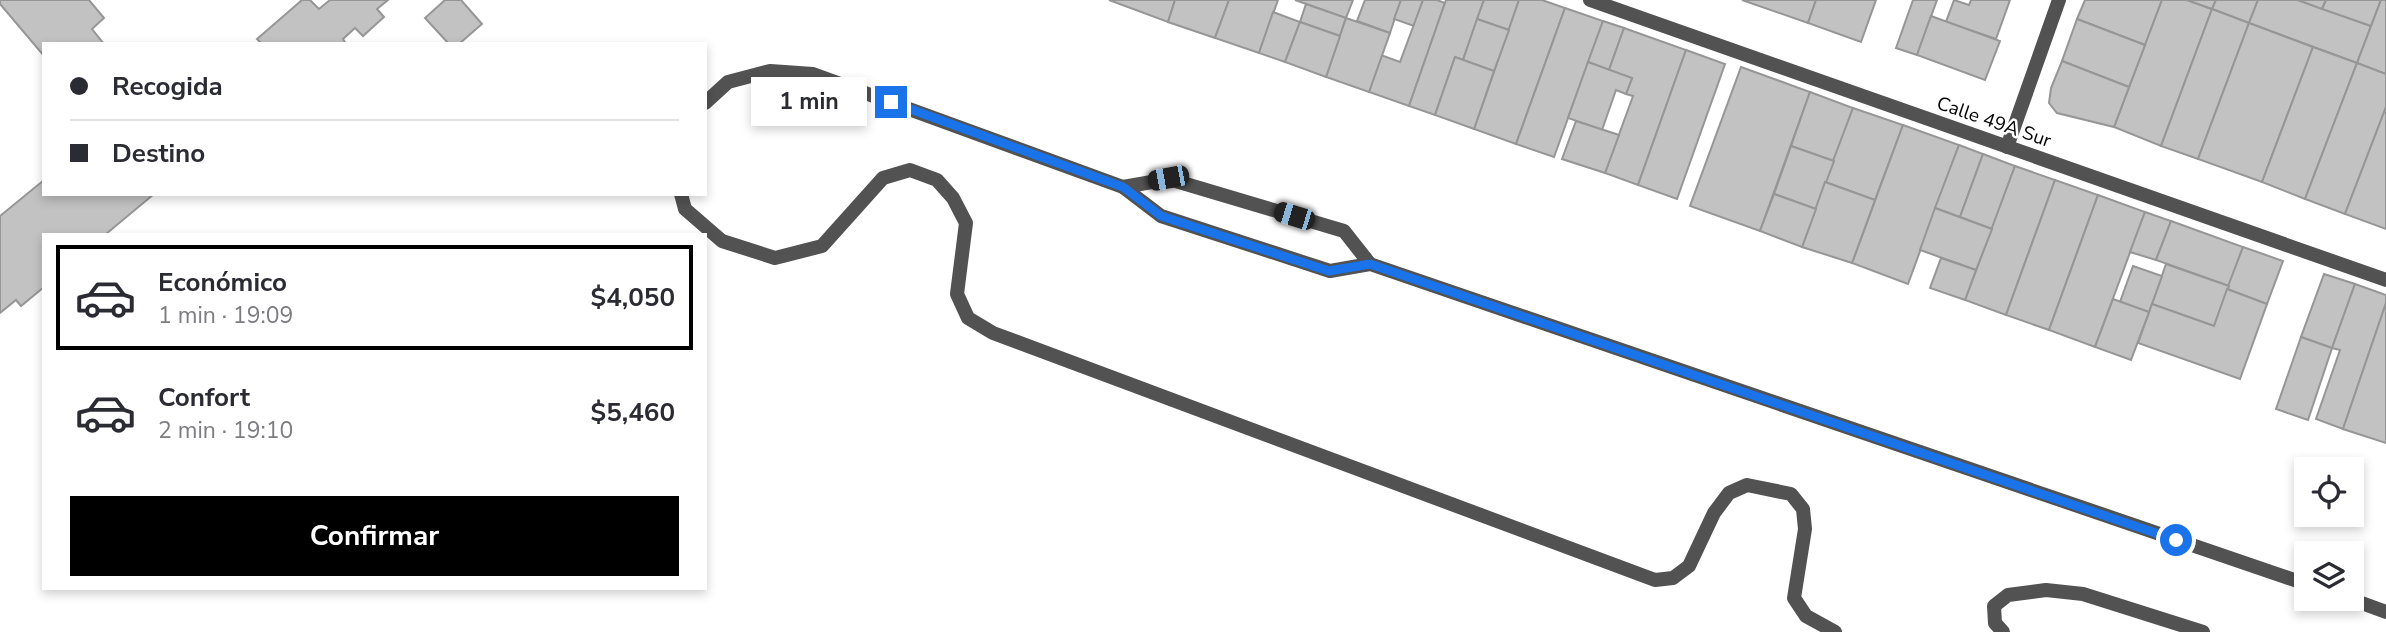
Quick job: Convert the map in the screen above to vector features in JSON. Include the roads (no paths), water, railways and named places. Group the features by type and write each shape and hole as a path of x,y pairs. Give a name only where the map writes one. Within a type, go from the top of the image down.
{"street":[{"name":"Calle 49A Sur","path":"1590,0 2386,280"},
{"path":"2007,147 2059,0"},
{"path":"707,101 728,82 770,71 813,74 1123,187 1161,216 1329,271 1370,264 2294,580"},
{"path":"682,196 685,209 722,241 775,258 822,246 883,178 910,170 937,180 953,198 966,223 957,294 968,318 993,333 1654,580 1673,578 1689,566 1714,513 1729,493 1747,485 1791,494 1802,509 1805,529 1794,598 1806,617 1835,632"},
{"path":"1123,187 1168,178 1345,231 1370,264"},
{"path":"2003,632 1995,623 1994,606 2008,594 2046,590 2083,594 2203,632"},
{"path":"2364,604 2386,612"}]}
